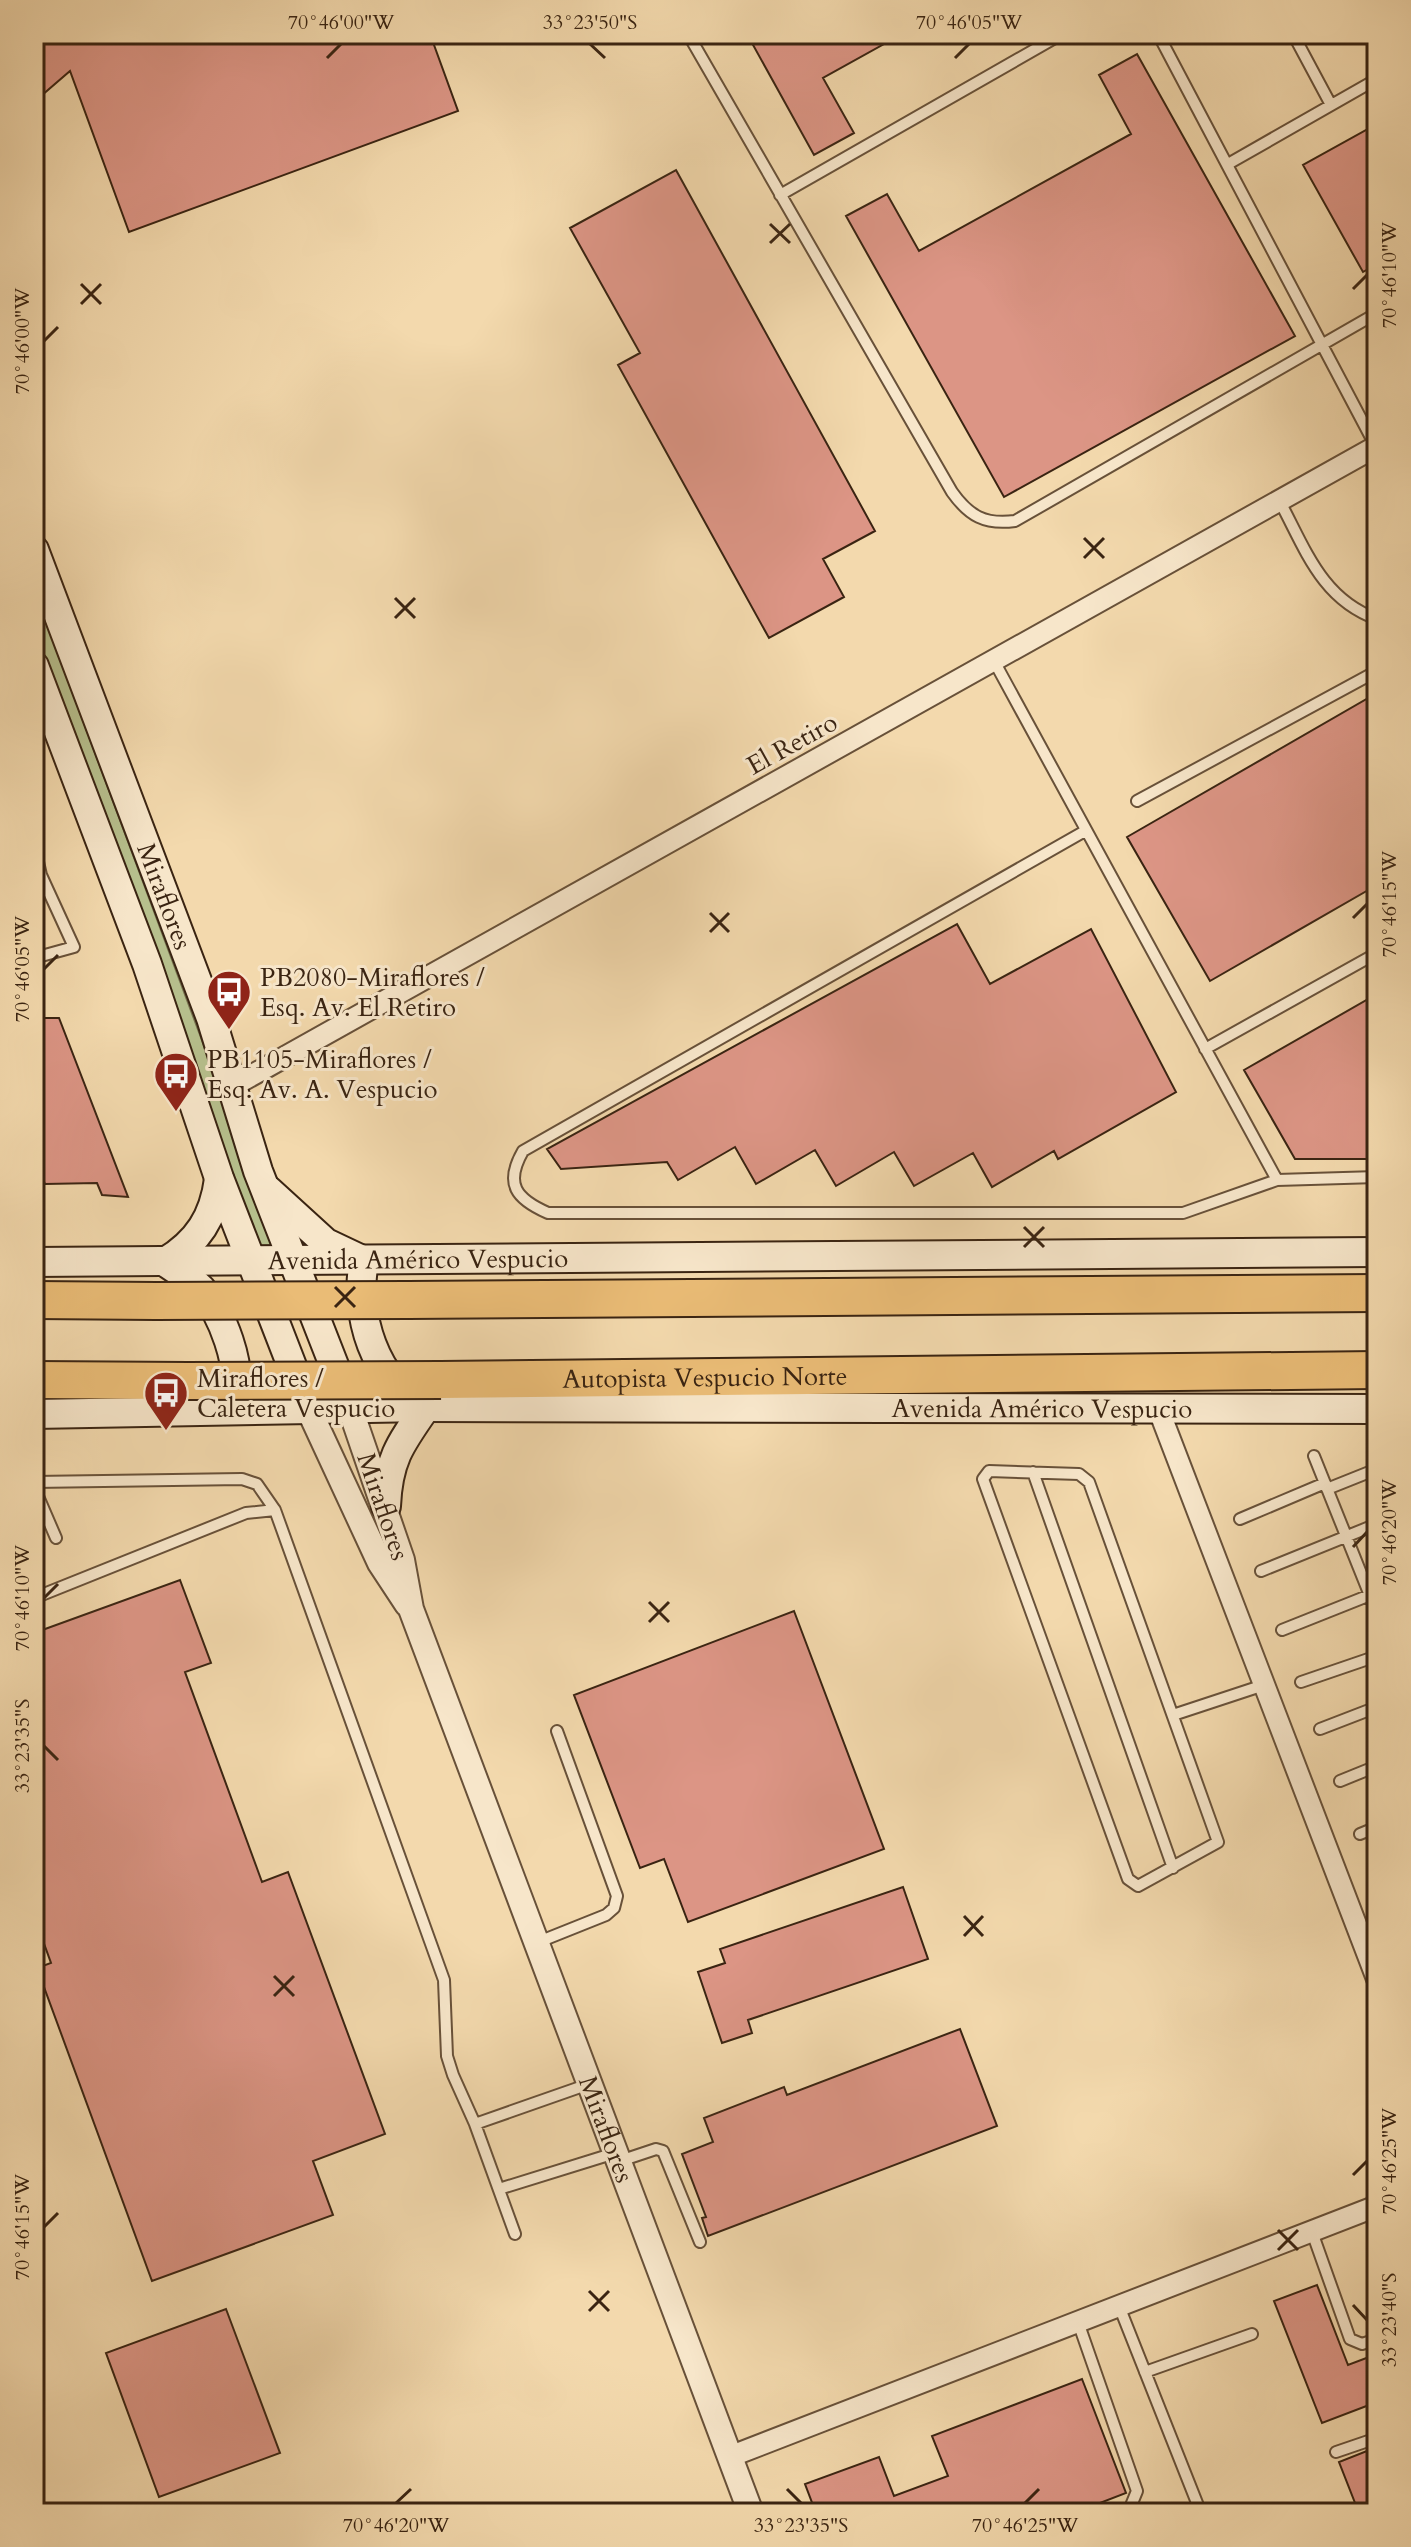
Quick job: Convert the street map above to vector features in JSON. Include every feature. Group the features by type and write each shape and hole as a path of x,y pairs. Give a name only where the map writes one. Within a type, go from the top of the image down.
{"highway":[{"path":"34,1300 1377,1293"},
{"name":"Autopista Vespucio Norte","path":"34,1380 188,1381 434,1394 1377,1370"}],"main road":[{"name":"Miraflores","path":"34,550 211,1018 263,1185 350,1408"},
{"name":"Miraflores","path":"34,666 147,964 219,1178 309,1410"},
{"path":"219,1178 216,1199 204,1227 181,1252 165,1262 193,1282 216,1312 236,1369 236,1393 229,1412"},
{"path":"263,1185 326,1243 364,1261 360,1284 361,1306 383,1366 399,1390 434,1394 395,1450 388,1472 386,1506"},
{"name":"Avenida Américo Vespucio","path":"34,1262 1377,1252"},
{"name":"Avenida Américo Vespucio","path":"34,1414 350,1408 434,1394 1158,1408 1377,1409"}],"street":[{"name":"El Retiro","path":"231,1087 1377,446"},
{"name":"Miraflores","path":"350,1408 386,1506 402,1560 411,1609 751,2513"},
{"path":"1158,1408 1377,1979"},
{"name":"Miraflores","path":"309,1410 380,1563 411,1609"},
{"path":"729,2457 1377,2206"}],"lane":[{"path":"688,34 952,492 963,509 978,519 995,524 1015,521 1377,313"},
{"path":"780,195 1062,34"},
{"path":"1158,34 1377,446"},
{"path":"1293,34 1331,105"},
{"path":"1228,164 1377,79"},
{"path":"1279,500 1327,586 1345,604 1377,619"},
{"path":"994,661 1277,1180"},
{"path":"1137,801 1377,671"},
{"path":"1085,831 523,1151 514,1167 515,1188 525,1203 548,1213 1183,1213 1277,1180 1377,1177"},
{"path":"34,844 41,875 74,947 34,958"},
{"path":"34,900 41,875"},
{"path":"1205,1049 1377,953"},
{"path":"1314,1456 1377,1613"},
{"path":"1240,1519 1377,1469"},
{"path":"989,1471 1079,1474 1089,1482 1173,1715 1218,1842 1138,1886 1128,1879 983,1479 989,1471"},
{"path":"1033,1472 1173,1868"},
{"path":"56,1538 34,1484 242,1479 257,1484 275,1510 444,1980 447,2056 515,2234"},
{"path":"34,1598 246,1513 275,1510"},
{"path":"1261,1571 1377,1524"},
{"path":"1365,1582 1377,1577"},
{"path":"1282,1630 1370,1595"},
{"path":"1301,1682 1377,1656"},
{"path":"1173,1715 1264,1685"},
{"path":"1320,1729 1377,1707"},
{"path":"536,1943 606,1915 614,1908 617,1896 557,1731"},
{"path":"1340,1781 1377,1766"},
{"path":"1360,1834 1377,1827"},
{"path":"475,2124 589,2084"},
{"path":"499,2189 656,2149 663,2151 700,2242"},
{"path":"1312,2232 1350,2339 1362,2344 1377,2339"},
{"path":"1119,2306 1201,2513"},
{"path":"1078,2322 1137,2491 1130,2508 1117,2513"},
{"path":"1145,2372 1252,2334"},
{"path":"1336,2452 1377,2438"}],"green space":[{"path":"34,589 279,1247 256,1248 34,656"}],"building":[{"path":"34,34 430,34 458,111 129,232 70,71 34,102"},
{"path":"747,34 902,34 823,78 854,133 814,155"},
{"path":"1137,54 1295,336 1004,497 846,216 887,194 919,251 1131,134 1099,75"},
{"path":"1377,124 1377,264 1363,272 1303,165"},
{"path":"676,170 875,531 823,559 844,597 769,638 618,365 640,353 570,228"},
{"path":"1377,693 1377,885 1210,981 1127,837"},
{"path":"957,924 990,984 1091,929 1176,1092 1058,1159 1054,1151 992,1187 973,1153 914,1186 894,1152 836,1186 815,1150 756,1184 735,1147 678,1180 667,1162 561,1169 547,1149"},
{"path":"1377,994 1377,1159 1295,1159 1244,1070"},
{"path":"34,1018 59,1018 128,1197 102,1195 97,1183 45,1184 34,1156"},
{"path":"180,1580 211,1663 185,1672 262,1882 288,1872 385,2134 313,2161 333,2215 152,2281 37,1968 51,1963 34,1916 34,1633"},
{"path":"794,1611 884,1849 688,1922 664,1859 640,1868 574,1695"},
{"path":"903,1887 928,1959 748,2020 752,2033 722,2043 698,1972 725,1963 720,1949"},
{"path":"960,2029 997,2126 708,2236 702,2218 706,2217 682,2154 713,2142 704,2118 784,2087 787,2095"},
{"path":"1317,2285 1348,2365 1377,2354 1377,2402 1322,2423 1274,2301"},
{"path":"226,2309 280,2453 159,2497 106,2353"},
{"path":"1082,2379 1126,2493 1074,2513 816,2513 805,2484 879,2457 894,2496 948,2476 932,2436"},
{"path":"1377,2447 1377,2513 1359,2513 1339,2462"}],"place":[{"name":"PB2080-Miraflores / Esq. Av. El Retiro","path":"229,1031"},
{"name":"PB1105-Miraflores / Esq. Av. A. Vespucio","path":"176,1113"},
{"name":"Miraflores / Caletera Vespucio","path":"166,1432"}]}
